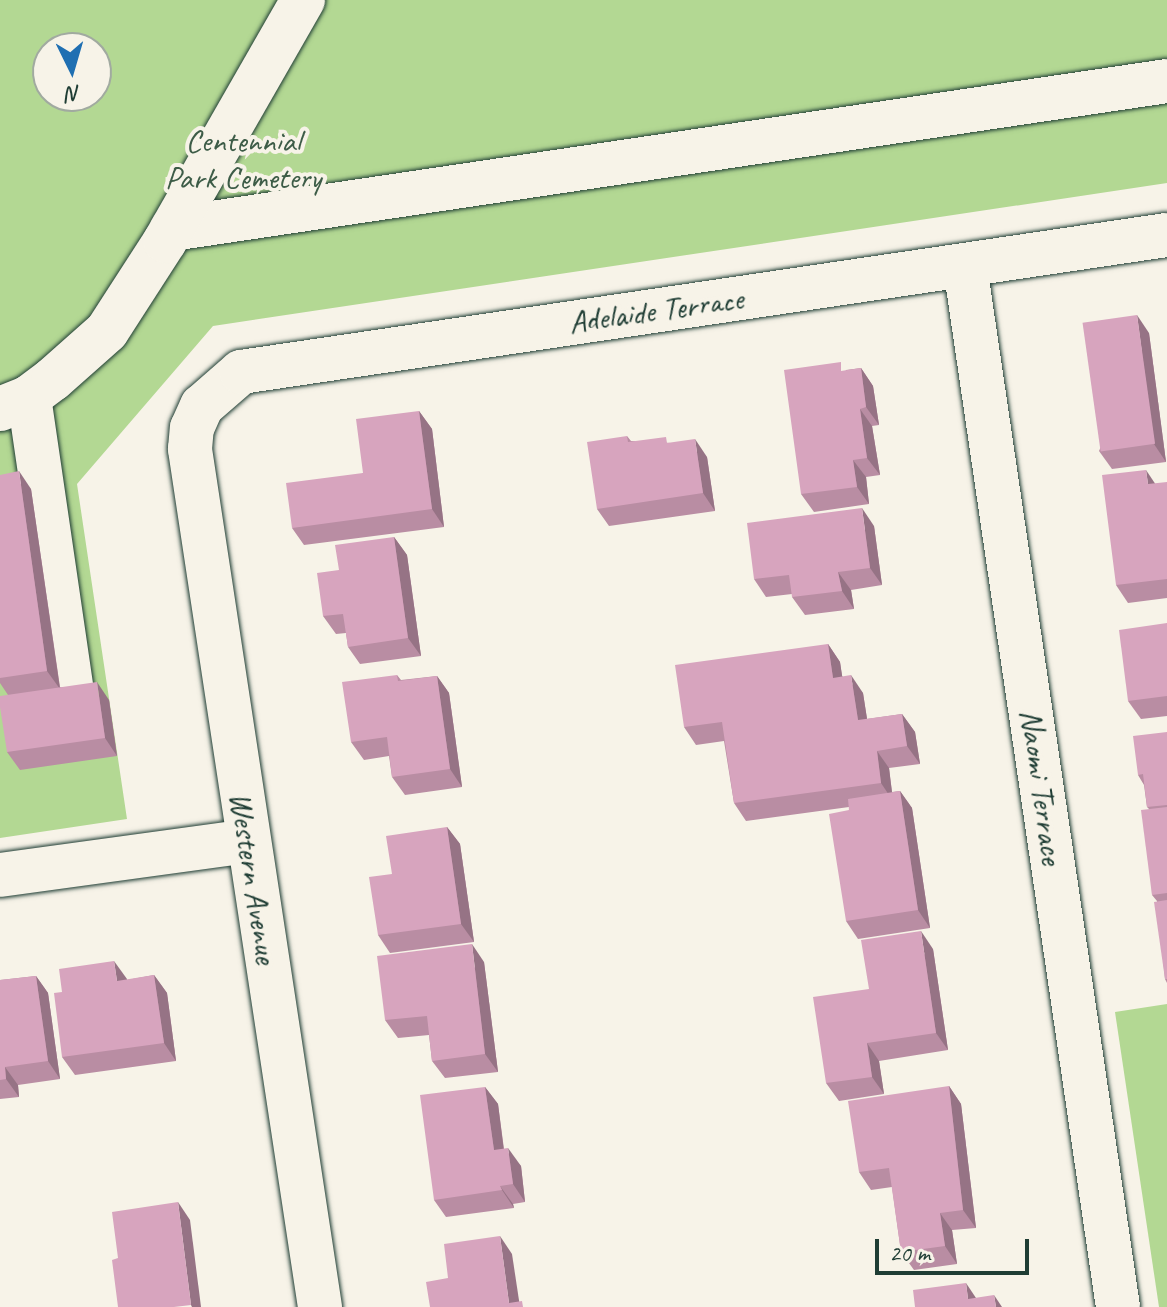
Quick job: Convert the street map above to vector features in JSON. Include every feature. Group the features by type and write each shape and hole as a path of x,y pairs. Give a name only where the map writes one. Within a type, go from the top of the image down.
{"street":[{"path":"72,690 14,403 68,368 107,331 172,229 303,0"},
{"path":"172,229 1167,81"},
{"name":"Adelaide Terrace","path":"190,449 192,428 202,406 241,372 1167,235"},
{"name":"Naomi Terrace","path":"965,266 1118,1307"},
{"name":"Western Avenue","path":"190,449 320,1307"},
{"path":"0,875 247,841"}],"green space":[{"name":"Centennial Park Cemetery","path":"0,0 1167,0 1167,183 213,326 77,484 127,819 0,838"},
{"path":"1167,1004 1167,1307 1159,1307 1115,1012"}],"building":[{"path":"1137,315 1155,444 1101,451 1083,323"},
{"path":"841,362 841,371 861,368 866,407 860,409 867,458 853,460 857,487 801,494 784,370"},
{"path":"419,411 432,509 292,528 286,483 363,473 356,419"},
{"path":"627,436 628,442 666,437 667,443 695,439 703,493 597,509 587,442"},
{"path":"1146,470 1148,484 1167,482 1167,579 1116,585 1102,475"},
{"path":"19,471 47,671 0,678 0,475"},
{"path":"862,508 870,568 838,572 842,591 792,597 789,575 754,579 747,523"},
{"path":"394,537 408,638 348,647 343,614 323,616 317,573 339,570 335,545"},
{"path":"1167,623 1167,696 1128,701 1119,630"},
{"path":"828,644 833,678 851,675 858,720 902,714 907,746 877,751 881,783 734,803 722,722 684,727 675,665"},
{"path":"397,675 398,681 437,676 450,769 392,777 387,737 351,742 342,682"},
{"path":"97,682 105,738 7,752 0,696"},
{"path":"1167,732 1167,805 1147,807 1143,774 1138,775 1133,736"},
{"path":"900,791 918,910 846,921 829,814 849,810 848,799"},
{"path":"1167,807 1167,893 1152,895 1141,810"},
{"path":"447,827 461,924 378,935 369,877 392,874 386,836"},
{"path":"1167,900 1167,979 1165,979 1154,902"},
{"path":"921,931 936,1033 867,1043 872,1077 826,1083 813,997 869,989 861,940"},
{"path":"472,944 485,1054 432,1061 427,1016 385,1020 377,956"},
{"path":"114,961 117,981 154,975 164,1043 62,1057 54,993 62,992 59,969"},
{"path":"36,976 48,1061 5,1067 6,1079 0,1080 0,980"},
{"path":"949,1086 963,1210 940,1213 945,1246 901,1252 889,1168 859,1172 848,1101"},
{"path":"485,1087 494,1150 508,1148 513,1184 500,1186 502,1190 434,1200 420,1095"},
{"path":"178,1202 191,1305 118,1307 112,1260 118,1258 112,1212"},
{"path":"500,1236 509,1303 522,1301 523,1307 430,1307 426,1282 448,1278 444,1244"},
{"path":"966,1283 968,1299 994,1295 996,1307 915,1307 913,1290"}]}
